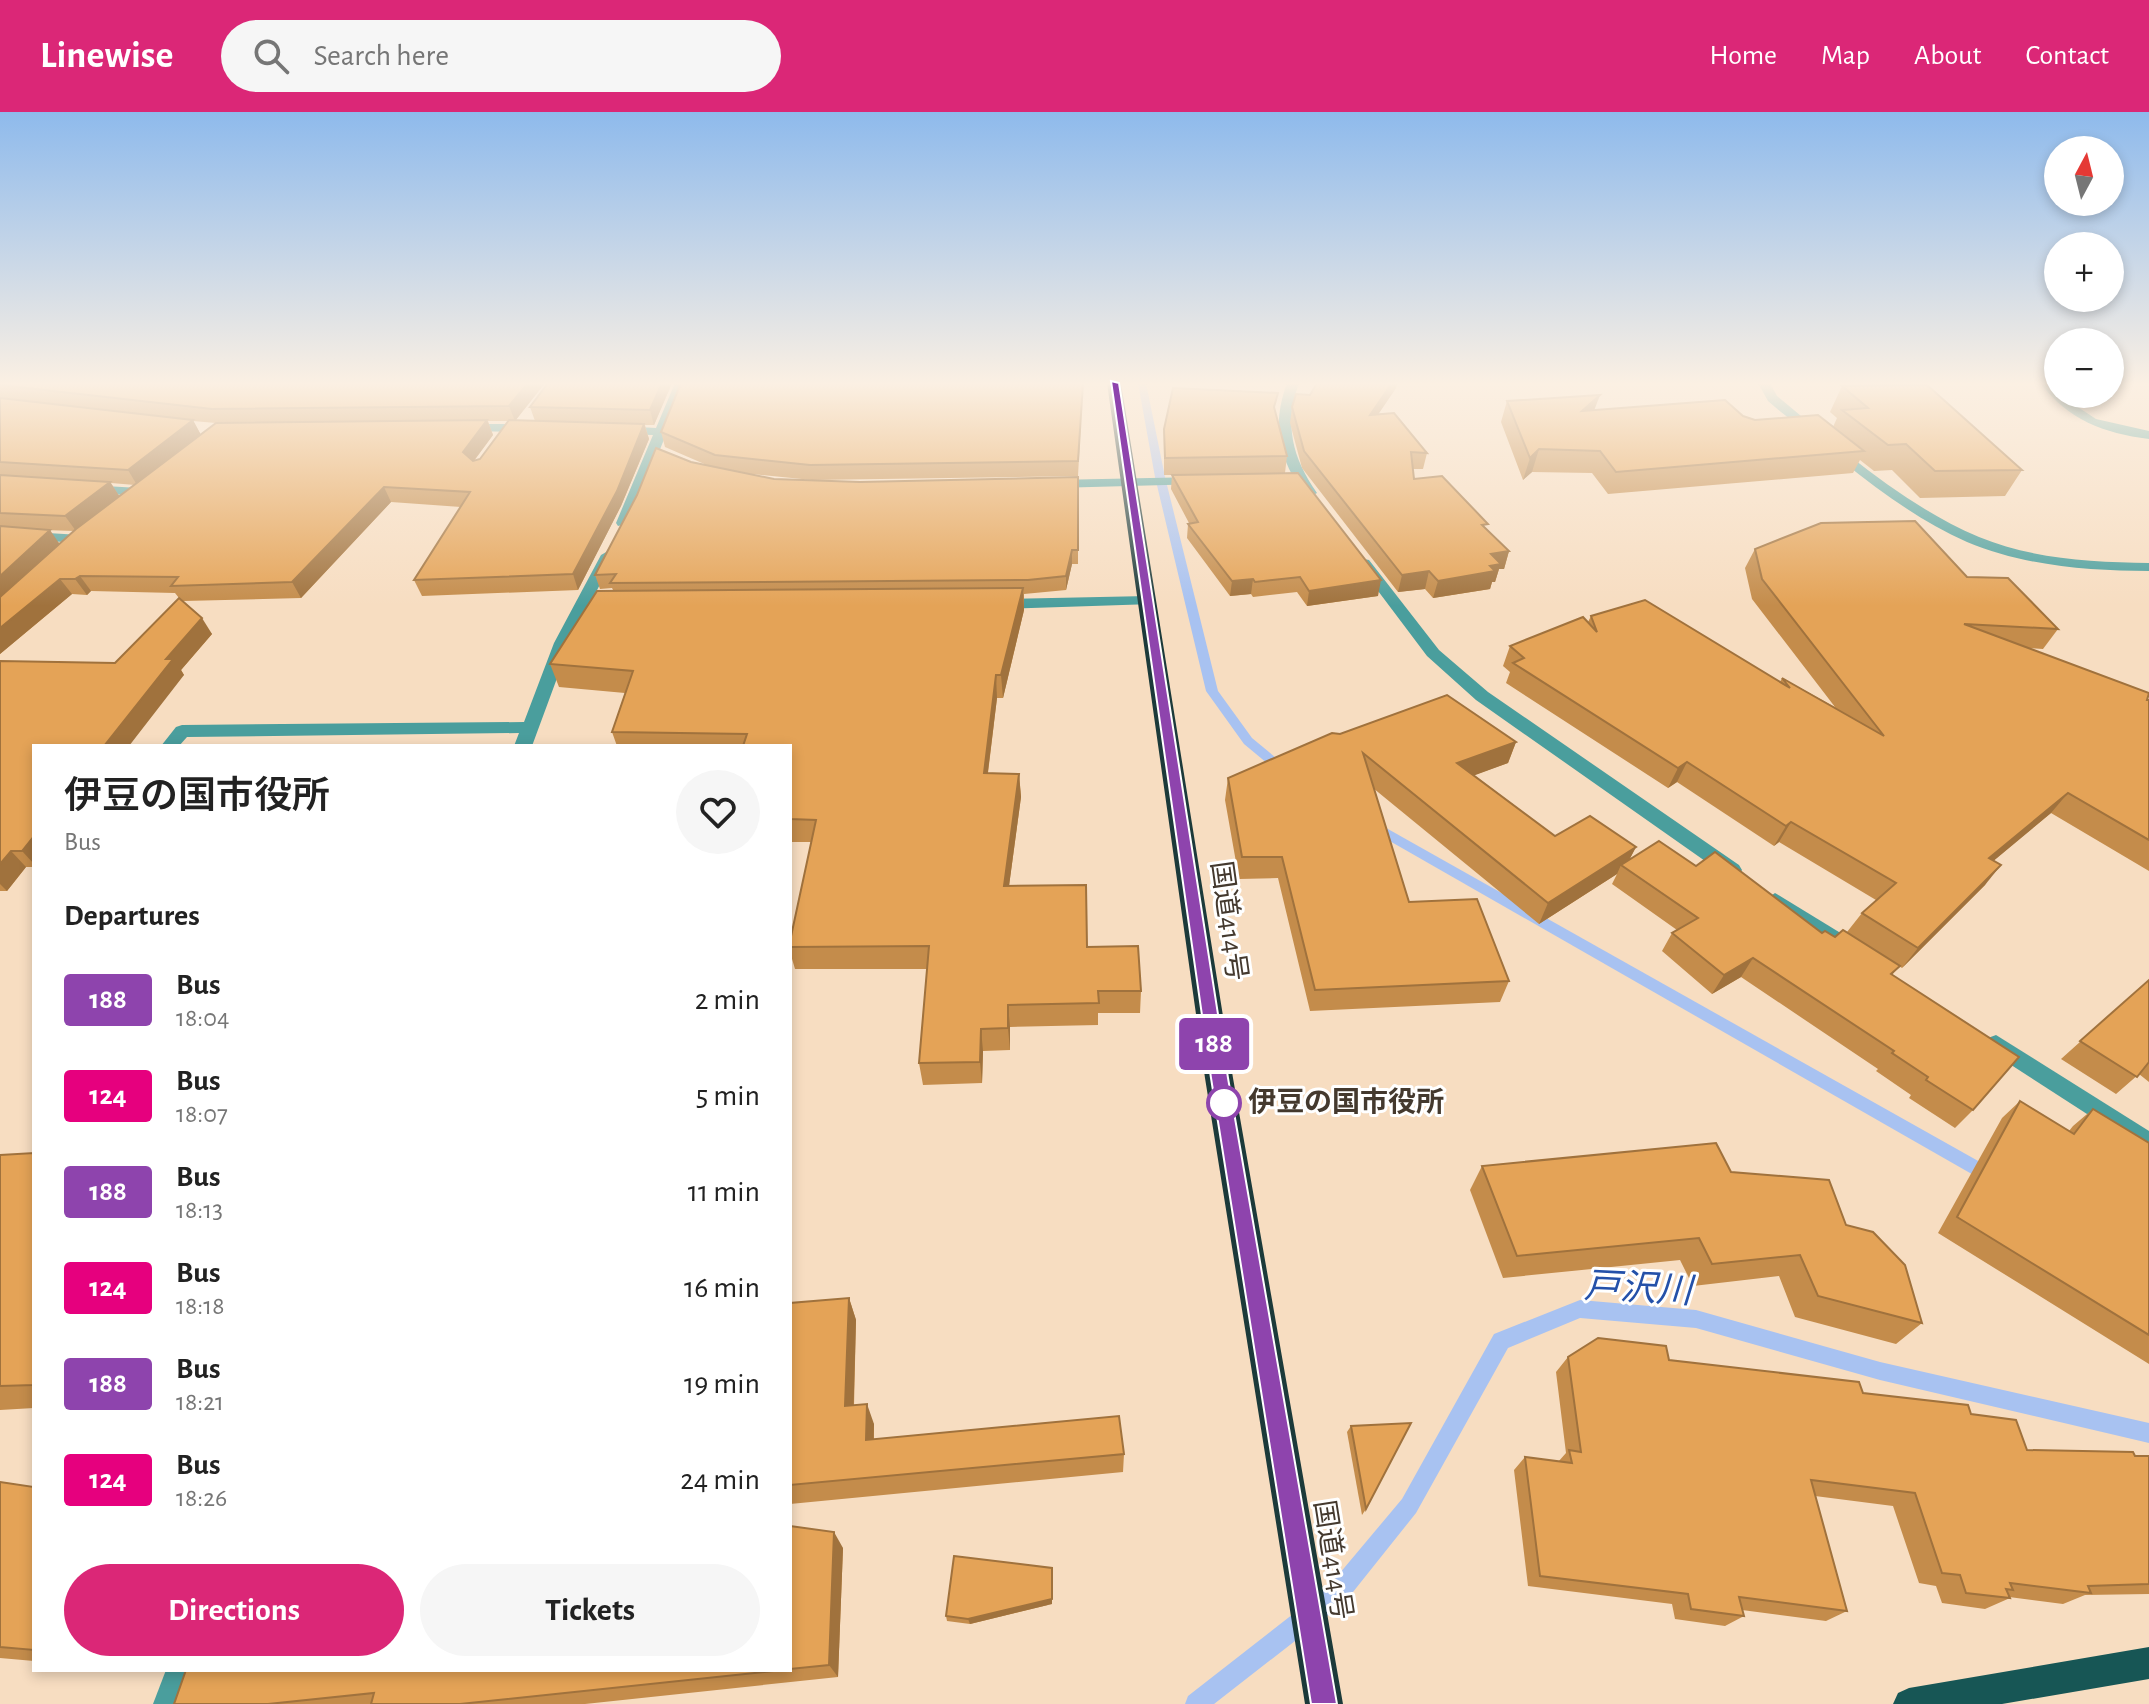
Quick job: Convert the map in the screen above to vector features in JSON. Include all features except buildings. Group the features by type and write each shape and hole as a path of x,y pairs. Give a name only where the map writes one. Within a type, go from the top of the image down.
{"highway":[{"name":"国道414号","path":"1130,457 1219,1078 1324,1704"}],"main road":[{"path":"1909,1704 2149,1663"}],"street":[{"path":"524,744 562,643 592,605 660,457"},
{"path":"1286,457 1291,481 1318,505"},
{"path":"1848,457 1928,516 1973,539 2006,551 2070,562 2149,567"},
{"path":"1034,484 1210,481"},
{"path":"114,511 151,483"},
{"path":"77,488 139,492"},
{"path":"0,534 86,534 60,558"},
{"path":"1355,552 1433,653 1482,696 1860,955"},
{"path":"983,604 1148,601"},
{"path":"172,744 182,731 529,727"},
{"path":"364,744 374,729"},
{"path":"1978,1032 2149,1144"},
{"path":"169,1704 181,1672"}],"waterway":[{"path":"1156,457 1212,691 1248,741 1283,770"},
{"path":"1372,825 1990,1176"},
{"name":"戸沢川","path":"1196,1704 1337,1594 1409,1506 1501,1341 1580,1309 1696,1319 1880,1371 2149,1433"}],"bus line":[{"name":"188","path":"1125,457 1219,1078 1324,1704"}],"place":[{"name":"伊豆の国市役所","path":"1224,1103"}]}
